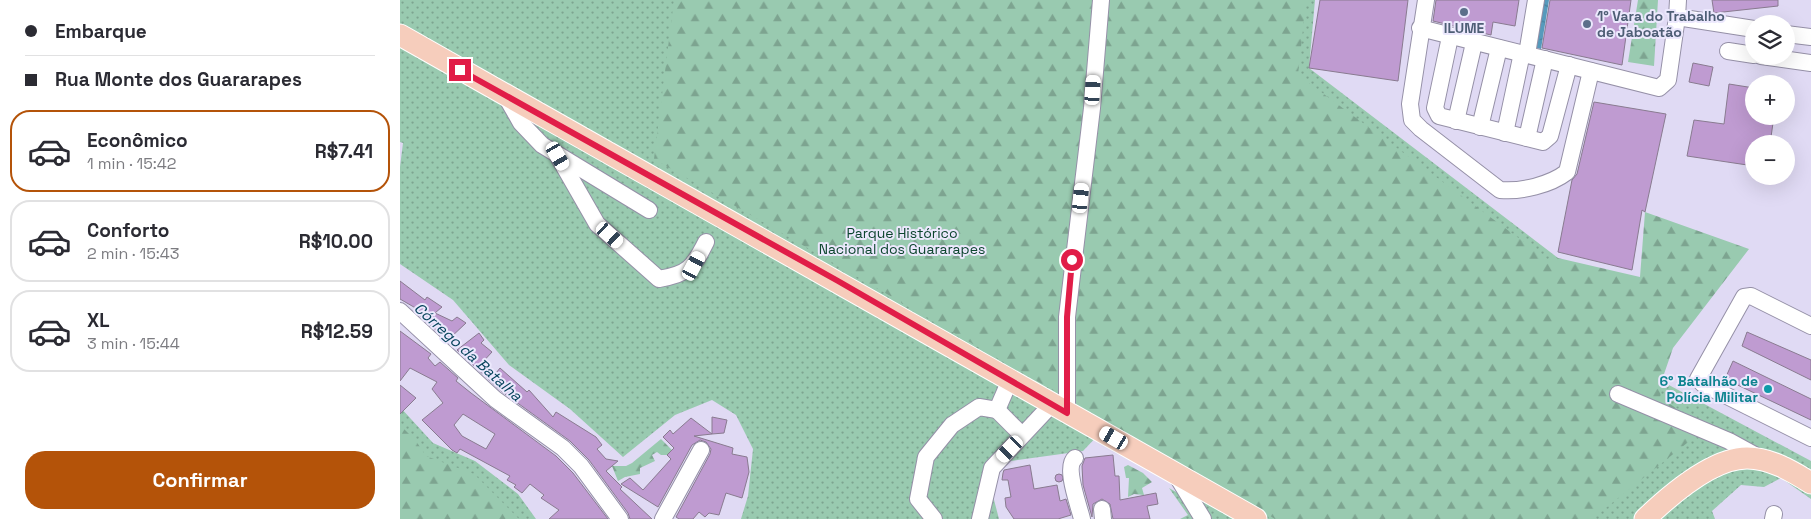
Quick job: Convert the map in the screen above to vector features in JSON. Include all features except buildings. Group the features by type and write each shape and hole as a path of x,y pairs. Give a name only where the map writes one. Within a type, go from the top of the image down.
{"main road":[{"path":"400,35 812,266 1256,519"},
{"path":"1645,519 1672,495 1717,466 1745,458 1783,467 1811,483"}],"street":[{"path":"980,519 992,468 1022,435 1059,408 1067,317 1092,108 1101,0"},
{"path":"1426,0 1420,28 1410,104 1412,120 1500,190 1509,191 1534,186 1567,172 1591,71"},
{"path":"1506,133 1536,0"},
{"path":"1420,28 1659,88 1665,85 1668,80 1678,0"},
{"path":"1677,17 1745,28"},
{"path":"1795,35 1811,37"},
{"path":"1450,37 1435,108 1439,116 1543,142 1550,136 1569,65"},
{"path":"1456,121 1474,43"},
{"path":"1480,127 1499,48"},
{"path":"1728,51 1745,54"},
{"path":"1527,138 1545,59"},
{"path":"1795,61 1811,63"},
{"path":"505,95 521,123 542,145 649,210"},
{"path":"558,156 598,224 659,279 678,276 694,266 706,242"},
{"path":"1811,326 1751,296 1744,296 1698,379 1703,384 1811,438"},
{"path":"400,311 495,399 563,448 581,466 620,519"},
{"path":"997,410 1010,380"},
{"path":"1618,394 1729,441 1763,461"},
{"path":"934,519 918,498 926,457 952,425 979,407 997,410 1022,435"},
{"path":"663,519 701,450"},
{"path":"1075,458 1071,464 1072,480 1082,519"},
{"path":"1174,471 1203,519"}],"green space":[{"name":"Parque Histórico Nacional dos Guararapes","path":"400,0 1315,0 1309,68 1558,258 1667,384 1811,461 1811,499 1781,478 1764,487 1741,485 1712,511 1715,519 1180,519 1188,515 1169,488 1192,501 1188,493 1101,432 1083,451 997,463 993,496 999,519 741,519 748,496 753,449 736,415 712,400 675,415 623,457 570,409 509,365 453,300 400,264 400,167 403,143 400,142"},
{"name":"Parque Histórico Nacional dos Guararapes","path":"674,0 1306,0 1298,75 1547,259 1558,258 1640,277 1645,212 1749,249 1673,348 1663,377 1660,398 1707,427 1592,519 1275,519 654,159"},
{"path":"1638,0 1658,0 1654,66 1628,62"},
{"path":"400,407 433,443 475,461 518,494 536,519 400,519"},
{"path":"400,425 416,441 426,456 474,474 519,519 400,519"},
{"path":"661,439 672,450 667,455 661,455 657,452 652,455 655,461 640,468 640,474 625,477 618,481 612,466 626,466 632,463"},
{"path":"1128,465 1143,473 1152,482 1142,488 1144,495 1134,494 1128,497 1129,478 1126,478 1124,467"}],"water":[{"path":"1540,0 1549,0 1541,49 1532,47"}],"place":[{"name":"ILUME","path":"1464,12"},
{"name":"1° Vara do Trabalho de Jaboatão","path":"1587,24"},
{"name":"6° Batalhão de Polícia Militar","path":"1768,389"}],"route":[{"path":"460,70 838,281 1067,413 1065,363 1072,260"}],"water label":[{"name":"Córrego da Batalha","path":"468,352"}]}
